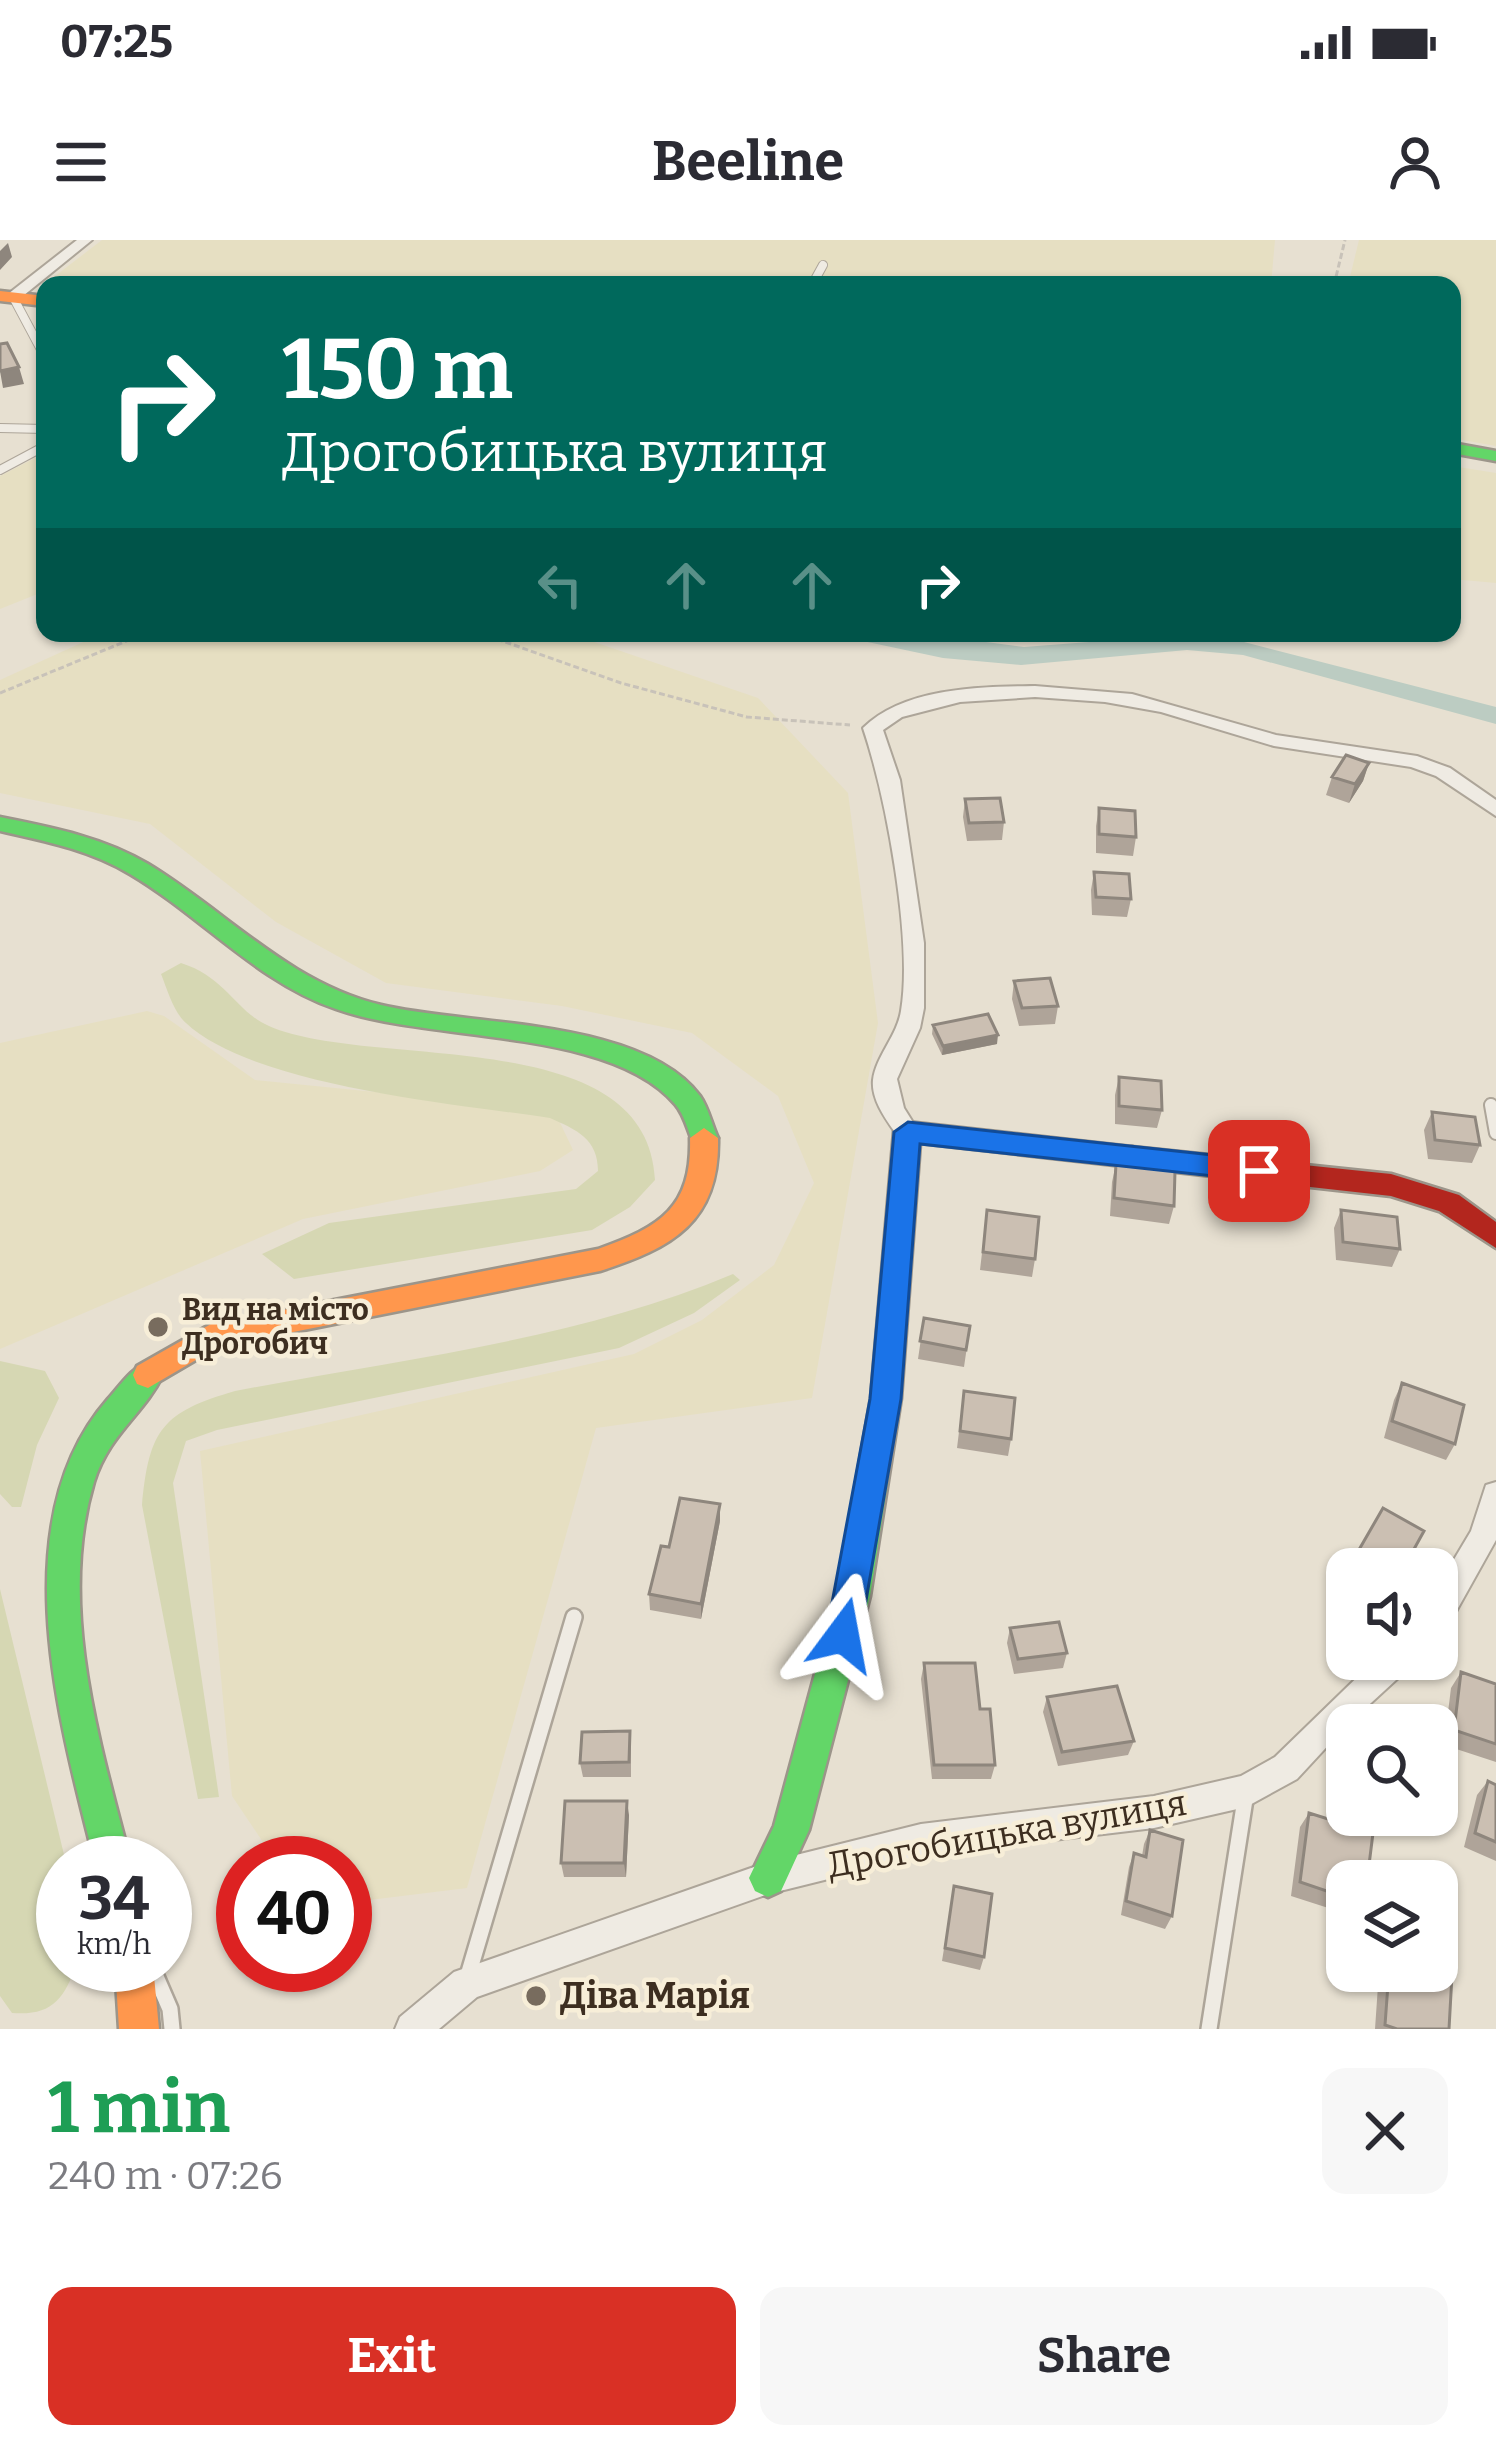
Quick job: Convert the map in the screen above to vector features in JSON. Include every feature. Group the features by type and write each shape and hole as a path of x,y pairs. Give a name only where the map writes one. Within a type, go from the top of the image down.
{"main road":[{"path":"6,297 36,300"},
{"path":"1461,450 1496,456"},
{"path":"0,824 112,854 153,878 240,950 322,996 384,1015 580,1043 623,1056 678,1088 699,1115 710,1145 703,1190 682,1220 650,1243 600,1260 211,1336 129,1378 95,1411 62,1463 50,1503 48,1611 106,1836"},
{"path":"908,1132 1391,1185 1450,1203 1496,1237"},
{"name":"Дрогобицька вулиця","path":"769,1878 791,1830 853,1596 886,1399 908,1132"},
{"path":"139,1992 145,2028"}],"street":[{"path":"6,297 85,240"},
{"path":"908,1132 890,1109 884,1090 886,1066 905,1040 913,1010 913,972 890,782 873,728 886,716 937,700 1007,694 1132,700 1279,741 1428,763 1496,810"},
{"path":"1458,1579 1484,1534 1496,1493"},
{"name":"Дрогобицька вулиця","path":"412,2029 466,1984 769,1878 921,1840 1154,1812 1246,1791 1286,1768 1375,1680"}],"lane":[{"path":"817,276 823,265"},
{"path":"6,297 36,343"},
{"path":"0,428 36,429"},
{"path":"0,470 36,451"},
{"path":"1491,1106 1496,1132"},
{"path":"466,1984 574,1617"},
{"path":"1209,2029 1246,1791"},
{"path":"145,2028 170,2009 163,1992"}],"path":[{"path":"1336,276 1346,240"},
{"path":"0,693 124,642"},
{"path":"505,642 621,683 747,717 873,728"}],"shaded area":[{"path":"102,240 1275,240 1272,276 55,276"},
{"path":"1359,240 1496,240 1496,446 1461,440 1461,276 1350,276"},
{"path":"36,458 36,595 0,609 0,476"},
{"path":"1461,467 1496,473 1496,583 1461,580"},
{"path":"83,642 594,642 758,698 848,793 878,1023 812,1398 596,1428 467,1888 372,1900 372,1836 259,1836 232,1796 200,1451 634,1354 702,1320 774,1265 814,1183 778,1096 692,1033 562,1006 386,983 276,922 150,824 0,793 0,680"},
{"path":"867,642 986,642 1024,647 1244,642 1496,707 1496,724 1243,655 1187,650 1021,665 943,658"},
{"path":"147,1011 164,1016 255,1080 554,1110 573,1150 540,1171 303,1219 0,1349 0,1043"}],"green space":[{"path":"181,963 209,977 269,1026 315,1039 498,1060 557,1073 606,1095 641,1130 655,1180 630,1207 592,1230 294,1279 262,1254 329,1223 576,1189 598,1171 594,1151 577,1132 550,1118 359,1089 306,1077 217,1045 186,1023 171,1000 161,974"},
{"path":"733,1274 740,1280 694,1313 619,1348 217,1430 186,1441 173,1483 219,1797 198,1799 142,1505 149,1458 164,1427 191,1407 235,1391 551,1332 674,1297"},
{"path":"0,1361 45,1371 59,1398 37,1445 21,1507 12,1507 0,1494"},
{"path":"0,1589 59,1836 36,1836 36,1992 64,1992 46,2008 25,2013 12,2013 0,1996"}],"building":[{"path":"7,343 19,367 0,371 0,344"},
{"path":"1346,755 1369,763 1355,784 1332,777"},
{"path":"1000,798 1004,822 969,823 965,799"},
{"path":"1099,808 1135,811 1136,837 1099,834"},
{"path":"1094,872 1129,874 1131,899 1096,897"},
{"path":"1050,978 1058,1006 1022,1008 1014,981"},
{"path":"988,1014 998,1035 943,1046 933,1025"},
{"path":"1119,1077 1161,1081 1162,1110 1119,1106"},
{"path":"1432,1112 1475,1117 1480,1145 1435,1140"},
{"path":"1116,1164 1175,1171 1174,1206 1114,1198"},
{"path":"987,1210 1039,1217 1035,1259 983,1252"},
{"path":"1341,1210 1397,1217 1400,1249 1343,1242"},
{"path":"924,1318 970,1326 966,1350 920,1341"},
{"path":"1402,1383 1464,1405 1455,1444 1392,1421"},
{"path":"964,1391 1015,1398 1011,1439 960,1431"},
{"path":"680,1498 720,1504 701,1604 649,1594 661,1546 669,1547"},
{"path":"1383,1508 1424,1531 1415,1548 1360,1548"},
{"path":"1059,1622 1067,1653 1018,1659 1010,1628"},
{"path":"924,1663 975,1663 980,1709 990,1709 995,1765 934,1765"},
{"path":"1461,1672 1496,1684 1496,1744 1458,1731"},
{"path":"1117,1686 1134,1741 1062,1752 1047,1697"},
{"path":"630,1731 629,1762 580,1763 582,1732"},
{"path":"1488,1781 1496,1785 1496,1842 1475,1833"},
{"path":"565,1801 627,1801 624,1863 561,1863"},
{"path":"1309,1813 1326,1818 1326,1836 1373,1836 1370,1860 1326,1860 1326,1891 1300,1882"},
{"path":"1150,1830 1183,1840 1172,1916 1126,1901 1134,1853 1146,1857"},
{"path":"954,1886 992,1894 984,1957 945,1948"},
{"path":"1387,1992 1451,1992 1449,2029 1385,2025"}],"traffic: fast":[{"path":"1461,450 1496,456"},
{"path":"0,824 72,841 123,860 280,971 343,1003 381,1014 516,1032 618,1055 660,1074 690,1102 704,1138"},
{"path":"768,1878 791,1830 853,1596 886,1398 907,1132 1132,1157"},
{"path":"106,1836 71,1674 64,1607 66,1543 79,1481 105,1424 148,1375"}],"traffic: slow":[{"path":"0,296 36,300"},
{"path":"148,1375 211,1336 623,1252 663,1232 692,1205 705,1164 704,1138"},
{"path":"136,1992 139,2029"}],"traffic: jam":[{"path":"1132,1157 1391,1185 1449,1203 1496,1237"}],"place":[{"name":"Вид на місто Дрогобич","path":"158,1327"},
{"name":"Діва Марія","path":"536,1996"}],"route":[{"path":"843,1635 886,1399 908,1132 1259,1171"}]}
